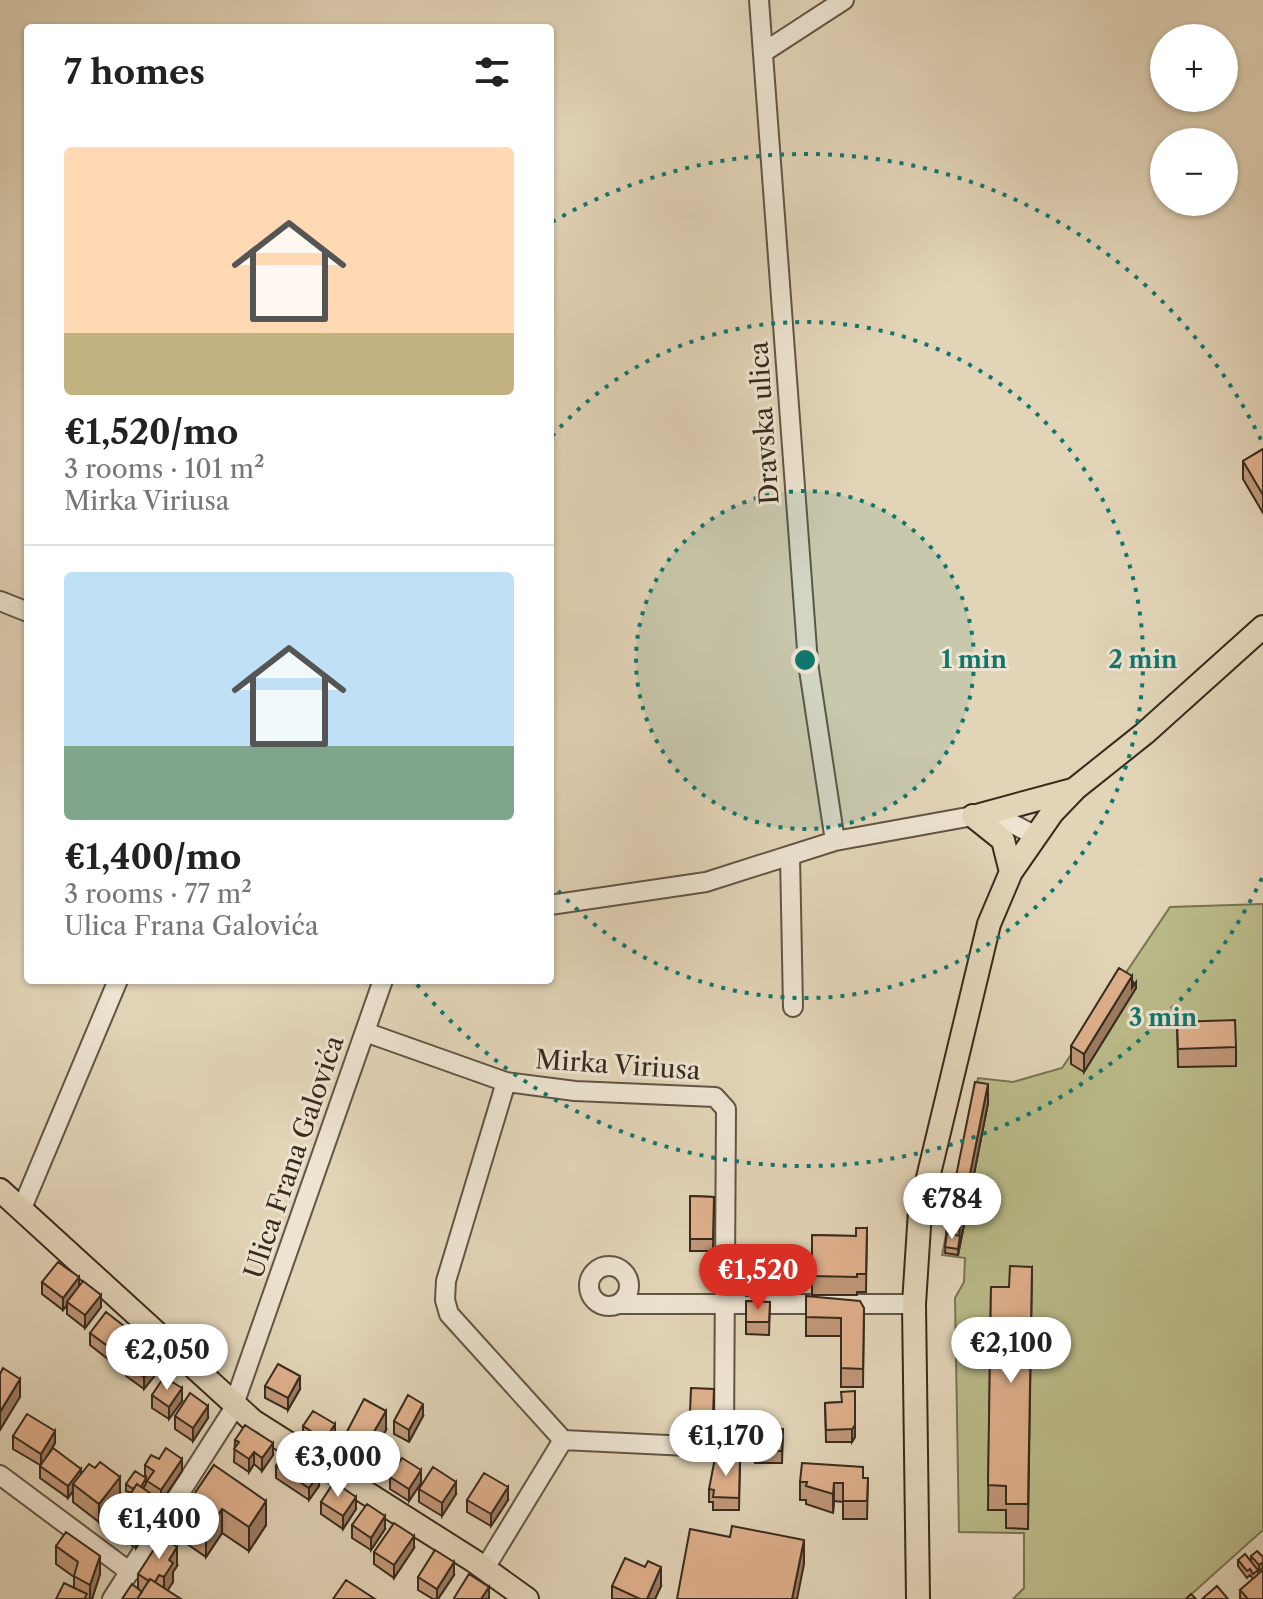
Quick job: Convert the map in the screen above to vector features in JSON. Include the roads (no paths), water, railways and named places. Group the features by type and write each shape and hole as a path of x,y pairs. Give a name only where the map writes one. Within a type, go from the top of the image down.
{"main road":[{"path":"918,1599 914,1304 920,1211 989,924 1011,872 1034,835 1076,788 1145,733 1263,627"},
{"path":"976,815 1076,788"},
{"path":"976,815 1003,840 1011,872"},
{"path":"0,1190 234,1405 270,1432 485,1568 527,1599"}],"street":[{"name":"Dravska ulica","path":"759,0 805,634 835,841"},
{"path":"764,52 844,0"},
{"path":"0,601 24,610"},
{"path":"554,904 706,882 835,841 976,815 1003,819 1034,835"},
{"path":"790,856 793,1007"},
{"path":"22,1208 116,984"},
{"name":"Ulica Frana Galovića","path":"112,1599 222,1430 234,1405 382,984"},
{"name":"Mirka Viriusa","path":"365,1032 506,1082 575,1091 715,1097 726,1109 724,1438 720,1444 709,1447 563,1440"},
{"path":"485,1568 563,1440 449,1314 445,1300 446,1281 506,1082"},
{"path":"619,1304 914,1304"},
{"path":"0,1475 130,1572"}]}
